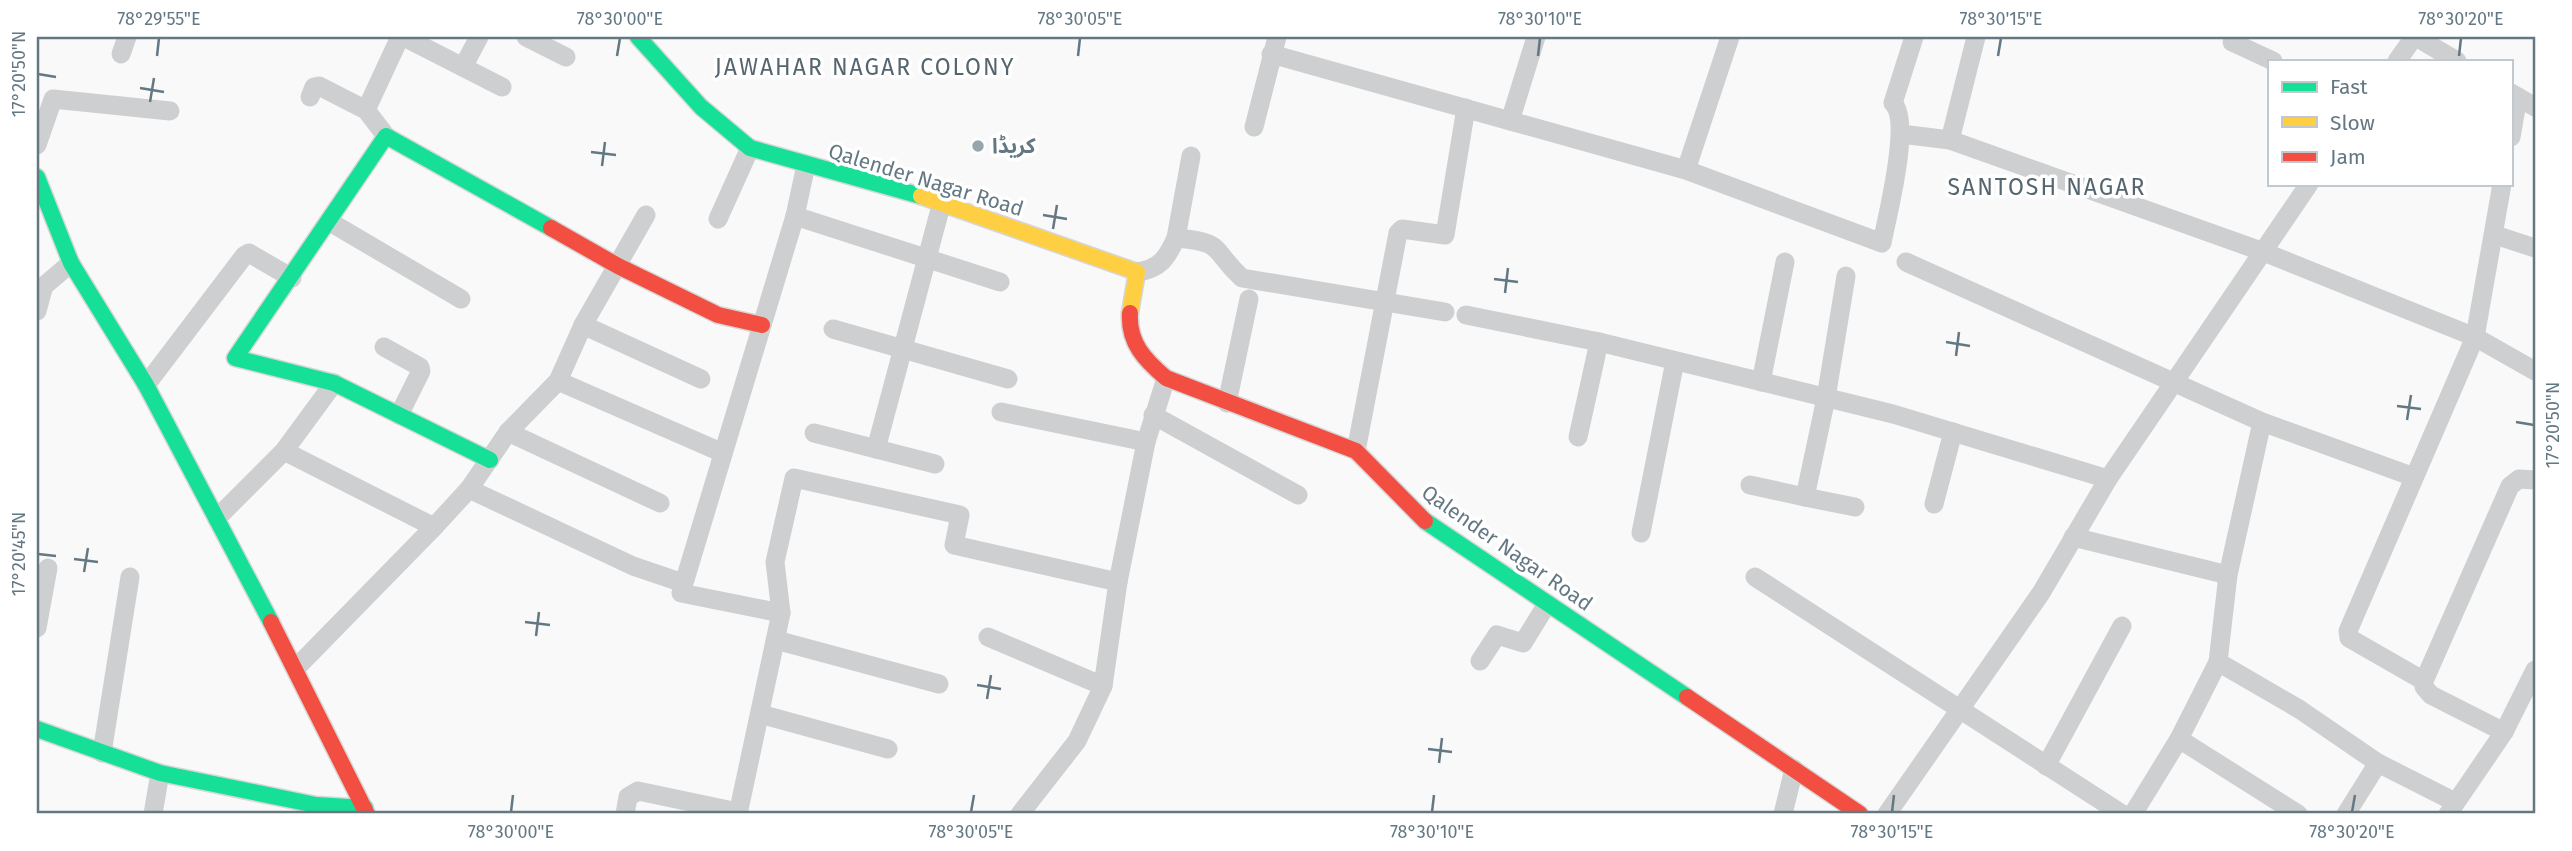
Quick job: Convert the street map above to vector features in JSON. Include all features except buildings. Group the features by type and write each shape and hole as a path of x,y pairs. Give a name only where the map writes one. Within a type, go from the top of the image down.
{"street":[{"path":"366,110 402,37 502,87"},
{"path":"463,67 479,37"},
{"path":"526,37 566,57"},
{"name":"Qalender Nagar Road","path":"638,37 701,107 750,148 942,202 1137,272 1127,325 1130,340 1149,365 1166,378 1356,451 1418,516 1860,814"},
{"path":"1510,121 1536,37"},
{"path":"1686,170 1730,37"},
{"path":"1254,127 1274,45 1466,108 1686,170 1882,243 1901,134 1899,113 1893,103 1914,37"},
{"path":"1950,140 1976,37"},
{"path":"2398,60 2415,37 2456,60"},
{"path":"2228,39 2271,60"},
{"path":"310,97 314,88 319,86 366,110 386,136 618,267 718,315 762,325"},
{"path":"2512,123 2514,95 2535,107"},
{"path":"37,145 53,99 170,111"},
{"path":"1356,451 1400,231 1445,235 1466,108"},
{"path":"1901,134 1950,140 2261,251 2475,337 2535,371"},
{"path":"386,136 292,278 235,358 334,383 490,460"},
{"path":"718,219 750,148"},
{"path":"1137,272 1160,264 1168,257 1176,238 1191,156"},
{"path":"781,613 681,593 795,216 806,165"},
{"path":"37,177 71,263 146,385 296,668 366,811"},
{"path":"1887,814 2040,593 2108,479 2308,186"},
{"path":"2424,681 2349,638 2348,631 2475,337 2502,186"},
{"path":"876,449 942,202"},
{"path":"296,668 469,489 508,432 558,381 583,325 646,215"},
{"path":"795,216 1000,282"},
{"path":"330,222 461,299"},
{"path":"2495,235 2535,248"},
{"path":"1176,238 1210,243 1217,247 1242,278 1445,312"},
{"path":"146,385 244,256 249,253 292,278"},
{"path":"1761,382 1785,262"},
{"path":"1906,262 2262,422 2414,477"},
{"path":"37,311 40,290 71,263"},
{"path":"1805,497 1826,398 1846,276"},
{"path":"1227,402 1249,299"},
{"path":"1466,315 1599,342 1826,398 1953,432 2108,479"},
{"path":"583,325 701,379"},
{"path":"833,329 1008,379"},
{"path":"1578,437 1599,342"},
{"path":"384,346 420,367 421,371 399,415"},
{"path":"1641,533 1675,361"},
{"path":"1020,814 1077,741 1103,686 1118,582 1146,442 1166,378"},
{"path":"558,381 723,453"},
{"path":"217,518 284,451 334,383"},
{"path":"1002,412 1146,442"},
{"path":"1153,415 1298,495"},
{"path":"2133,814 2179,739 2218,662 2228,575 2262,422"},
{"path":"508,432 660,503"},
{"path":"1934,504 1953,432"},
{"path":"814,433 935,464"},
{"path":"284,451 434,527"},
{"path":"625,814 628,797 638,791 738,813 781,613 775,562 794,478 960,515 954,545 1118,582"},
{"path":"2504,732 2431,695 2424,687 2424,681 2510,486 2519,479 2535,480"},
{"path":"1750,485 1856,507"},
{"path":"469,489 633,566 684,583"},
{"path":"2073,537 2228,575"},
{"path":"37,628 48,568"},
{"path":"102,753 130,577"},
{"path":"1755,578 2122,814"},
{"path":"1480,661 1497,635 1523,643 1548,604"},
{"path":"2046,766 2122,626"},
{"path":"988,637 1103,686"},
{"path":"776,640 939,684"},
{"path":"2218,662 2299,709 2378,763 2452,808 2504,732 2535,670"},
{"path":"760,714 888,749"},
{"path":"37,729 160,773 316,805 385,814"},
{"path":"2179,739 2298,814"},
{"path":"2346,814 2378,763"},
{"path":"1783,814 1794,769"},
{"path":"153,814 160,773"}],"traffic: fast":[{"path":"638,37 701,107 750,148 921,196"},
{"path":"490,460 334,383 235,358 386,136 551,228"},
{"path":"37,177 71,263 146,385 271,622"},
{"path":"1425,521 1687,697"},
{"path":"37,729 160,773 316,805 365,808"}],"traffic: slow":[{"path":"921,196 1137,272 1130,313"}],"traffic: jam":[{"path":"551,228 618,266 718,315 762,325"},
{"path":"1130,313 1132,333 1139,350 1166,378 1356,451 1425,521"},
{"path":"271,622 367,814"},
{"path":"1687,697 1860,814"}],"place":[{"name":"کریڈا","path":"978,146"}],"district":[{"name":"JAWAHAR NAGAR COLONY","path":"865,67"},
{"name":"SANTOSH NAGAR","path":"2047,187"}]}
